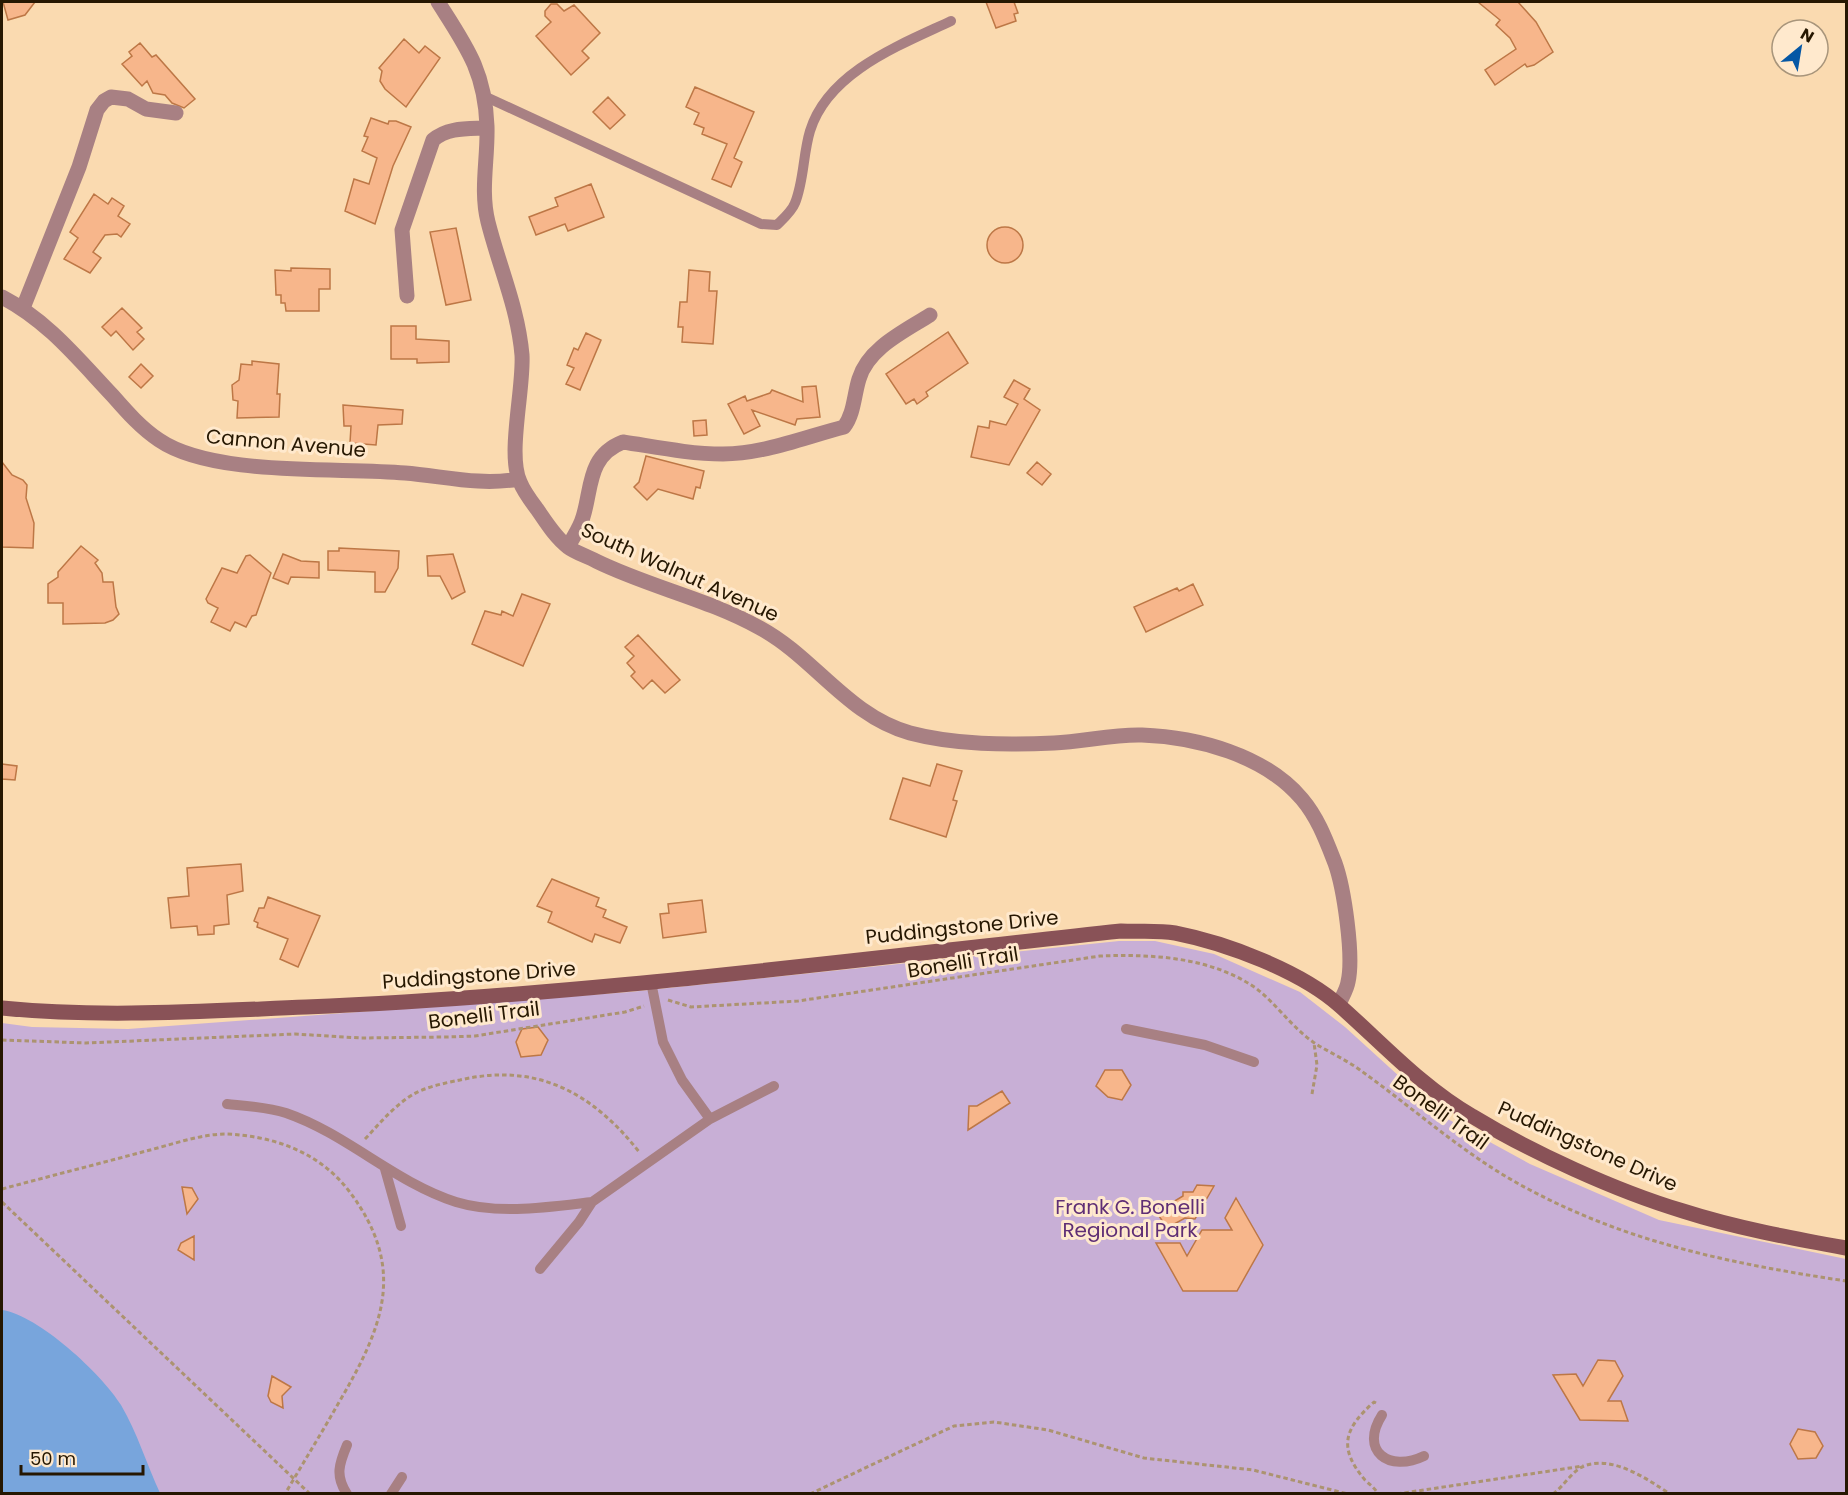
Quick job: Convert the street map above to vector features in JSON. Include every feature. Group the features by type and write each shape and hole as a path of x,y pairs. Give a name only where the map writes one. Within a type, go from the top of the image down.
{"street":[{"path":"438,2 474,58 484,96 487,128 483,174 487,219 513,306 522,355 516,461 518,479"},
{"path":"23,308 79,168 97,110 104,100 111,97 128,99 146,109 176,113"},
{"path":"407,296 402,230 433,140 440,134 460,129 487,128"},
{"name":"Cannon Avenue","path":"2,297 23,308 52,330 140,426 160,442 190,456 221,463 405,473 493,484 518,479"},
{"path":"568,547 584,516 589,482 594,471 615,445 623,442 683,451 725,454 773,447 844,428 849,421 859,376 867,361 880,348 930,315"},
{"name":"South Walnut Avenue","path":"518,479 550,528 568,547 614,570 729,612 762,629 790,647 864,712 906,732 933,739 974,742 1054,743 1139,735 1184,739 1229,751 1269,772 1301,797 1322,829 1338,871 1347,919 1348,982 1339,1004"},
{"name":"Puddingstone Drive","path":"2,1008 44,1012 115,1013 309,1007 518,995 1131,931 1174,933 1228,948 1310,984 1339,1004 1426,1085 1471,1116 1542,1153 1680,1211 1738,1227 1846,1248"}],"lane":[{"path":"484,96 761,224 777,225 795,204 810,132 817,110 831,94 890,50 951,21"},
{"path":"651,982 663,1042 682,1080 710,1119"},
{"path":"1126,1029 1205,1045 1254,1062"},
{"path":"540,1269 579,1222 592,1202 710,1119 774,1086"},
{"path":"227,1104 262,1107 287,1113 355,1149 385,1169 417,1186 458,1202 502,1208 592,1202"},
{"path":"385,1169 401,1227"},
{"path":"1382,1414 1374,1427 1372,1441 1380,1453 1391,1461 1406,1463 1424,1456"},
{"path":"347,1445 339,1464 339,1481 347,1494"},
{"path":"393,1493 402,1477"}],"path":[{"name":"Bonelli Trail","path":"2,1040 86,1043 295,1034 361,1038 475,1036 625,1012 668,1000 691,1007 798,1001 1100,956 1143,956 1194,962 1243,981 1257,990 1314,1042 1360,1070 1452,1141 1529,1190 1672,1248 1756,1266 1846,1281"},
{"path":"1312,1094 1317,1065 1314,1042"},
{"path":"355,1149 392,1110 414,1094 474,1076 518,1074 554,1083 577,1094 618,1124 648,1163"},
{"path":"2,1189 185,1141 224,1134 272,1139 304,1152 338,1177 366,1214 377,1241 383,1269 383,1300 378,1327 365,1358 285,1494"},
{"path":"2,1202 310,1494"},
{"path":"810,1494 954,1426 994,1422 1048,1430 1144,1458 1253,1470 1347,1494"},
{"path":"1396,1494 1582,1466 1605,1465 1619,1467 1648,1479 1670,1494"},
{"path":"1553,1494 1582,1466"}],"green space":[{"name":"Frank G. Bonelli Regional Park","path":"1119,941 1155,941 1214,954 1300,992 1345,1027 1444,1117 1530,1164 1659,1220 1846,1259 1846,1493 2,1493 2,1023 32,1027 128,1029 630,992"}],"water":[{"path":"2,1310 17,1314 50,1334 68,1348 112,1392 127,1415 160,1493 2,1493"}],"building":[{"path":"3,2 35,2 25,15 8,20"},
{"path":"986,2 1014,2 1018,13 1014,14 1016,21 996,28"},
{"path":"1478,2 1518,2 1536,22 1553,52 1534,65 1527,67 1525,64 1495,85 1485,70 1516,49 1510,38 1496,25 1500,20"},
{"path":"551,4 557,4 564,11 574,5 600,33 582,51 589,58 571,75 536,36 551,22 545,16 545,11"},
{"path":"404,39 419,53 425,46 440,58 406,107 385,89 380,81 382,71 379,68"},
{"path":"140,43 152,57 156,55 195,99 184,108 172,103 165,95 153,93 147,81 142,86 122,64 132,56 129,52"},
{"path":"695,87 754,112 734,158 742,162 731,187 712,179 727,144 702,134 704,128 694,124 699,113 686,107"},
{"path":"608,97 625,115 610,129 593,112"},
{"path":"371,118 388,124 389,121 396,121 411,127 393,166 375,224 345,211 354,179 369,184 377,158 362,151 368,137 364,136"},
{"path":"591,184 604,217 568,231 565,224 536,235 529,217 558,206 555,198"},
{"path":"94,194 108,204 112,198 124,206 118,216 130,224 121,237 117,234 105,235 93,252 101,258 90,273 64,259 78,238 70,232"},
{"path":"1005,227 1018,232 1023,245 1018,258 1005,263 992,258 987,245 992,232"},
{"path":"456,228 471,300 446,305 430,232"},
{"path":"291,268 330,269 330,289 319,289 319,311 286,311 285,303 281,303 281,295 276,295 275,270 291,271"},
{"path":"689,270 710,272 709,291 717,291 713,344 682,342 683,327 678,327 680,302 687,302"},
{"path":"122,308 142,328 137,332 144,339 133,350 116,331 111,336 102,327"},
{"path":"391,326 416,326 416,339 449,341 449,362 417,363 417,359 391,359"},
{"path":"948,332 968,363 926,392 928,396 917,404 914,399 906,404 886,374"},
{"path":"586,333 601,340 580,390 566,384 574,368 567,365 574,348 578,350"},
{"path":"252,361 279,364 277,394 280,394 279,417 237,418 238,401 233,400 232,385 239,380 241,364 252,365"},
{"path":"141,364 153,376 141,388 129,377"},
{"path":"1014,380 1030,389 1024,399 1040,410 1009,465 971,457 978,426 989,428 990,421 1006,425 1018,404 1004,397"},
{"path":"816,386 820,417 797,419 795,425 752,410 760,426 744,434 728,404 745,396 747,401 770,393 772,390 803,402 802,387"},
{"path":"343,405 403,410 402,424 378,425 376,445 350,443 351,426 344,426"},
{"path":"706,420 707,435 694,436 693,421"},
{"path":"646,456 704,471 700,488 696,487 693,499 658,489 647,500 634,487 639,482"},
{"path":"2,462 12,475 23,480 27,485 26,498 34,523 33,548 2,547"},
{"path":"1037,462 1051,474 1042,485 1027,473"},
{"path":"81,546 98,560 95,563 102,573 103,582 113,582 119,614 113,620 105,623 63,624 63,603 48,603 48,584 58,577 58,572"},
{"path":"339,548 399,551 398,568 385,592 375,592 375,572 328,570 328,551 339,551"},
{"path":"283,554 301,561 319,562 319,578 291,577 288,584 273,578"},
{"path":"453,554 465,592 452,599 440,576 428,576 427,556"},
{"path":"250,555 271,573 256,615 252,616 246,627 235,622 230,631 211,622 218,608 208,603 206,599 222,568 237,573 246,556"},
{"path":"1193,584 1203,605 1146,632 1134,607 1177,588 1179,591"},
{"path":"522,594 550,604 523,666 472,644 485,611 501,615 502,611 513,616"},
{"path":"638,635 680,680 665,693 652,680 643,689 631,676 635,672 627,663 634,656 625,647"},
{"path":"2,764 17,766 15,780 2,779"},
{"path":"937,764 962,771 953,800 957,801 946,837 890,819 903,778 930,786"},
{"path":"241,864 243,891 227,895 229,924 214,926 214,934 198,935 197,926 171,928 168,898 189,896 187,868"},
{"path":"552,879 599,898 596,906 606,910 603,917 627,927 620,943 595,934 592,942 548,922 552,912 537,906"},
{"path":"268,897 320,916 298,967 280,959 288,939 257,927 258,923 254,921 259,908 264,908"},
{"path":"702,900 706,932 663,938 660,914 669,913 668,904"},
{"path":"538,1027 548,1040 541,1055 521,1057 516,1042 522,1029"},
{"path":"1105,1070 1122,1070 1131,1085 1122,1100 1108,1097 1096,1086"},
{"path":"1002,1091 1010,1103 968,1130 969,1106 977,1106"},
{"path":"1197,1185 1214,1186 1195,1219 1185,1218 1167,1228 1159,1216 1170,1209 1168,1205 1183,1196 1183,1192 1193,1192"},
{"path":"182,1187 192,1188 198,1199 187,1214"},
{"path":"1236,1198 1263,1245 1237,1291 1183,1291 1156,1243 1180,1243 1187,1256 1202,1230 1232,1230 1225,1218"},
{"path":"194,1236 194,1260 178,1250 181,1243"},
{"path":"1598,1360 1615,1361 1623,1376 1608,1401 1621,1401 1628,1421 1580,1420 1553,1375 1576,1374 1583,1386"},
{"path":"272,1376 291,1387 282,1396 283,1408 271,1402 268,1396"},
{"path":"1798,1429 1815,1432 1823,1446 1816,1458 1798,1459 1790,1444"}]}
